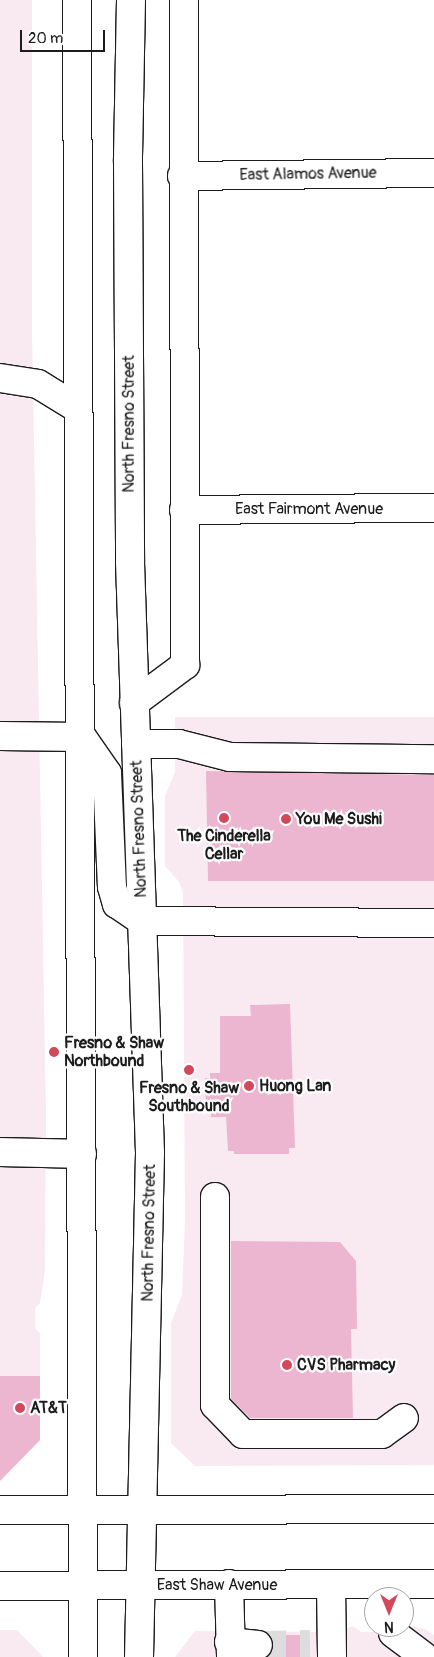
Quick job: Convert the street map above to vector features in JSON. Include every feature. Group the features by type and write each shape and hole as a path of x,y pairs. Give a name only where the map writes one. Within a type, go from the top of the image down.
{"main road":[{"path":"77,0 77,408 82,737 83,1657"},
{"name":"North Fresno Street","path":"131,0 128,162 134,703 150,1153 139,1657"},
{"path":"134,703 185,665 182,176 184,0"},
{"name":"East Alamos Avenue","path":"182,176 434,173"},
{"path":"0,378 38,384 77,408"},
{"name":"East Fairmont Avenue","path":"184,510 434,508"},
{"path":"0,736 82,737"},
{"path":"82,737 107,773 112,887 117,904 142,921 434,923"},
{"path":"136,744 179,744 230,757 434,759"},
{"path":"0,1152 82,1154"},
{"path":"215,1197 215,1405 243,1434 382,1434 404,1418"},
{"path":"0,1510 434,1509"},
{"path":"229,1584 230,1650 258,1645"},
{"path":"325,1648 331,1584"},
{"name":"East Shaw Avenue","path":"0,1586 83,1587 331,1584 364,1588"},
{"name":"East Shaw Avenue","path":"414,1587 434,1584"},
{"path":"393,1639 425,1657"}],"shaded area":[{"path":"0,0 32,0 32,331 46,1112 45,1270 40,1303 35,1308 35,1328 40,1333 40,1381 35,1386 35,1430 40,1440 14,1467 0,1467"},
{"path":"175,717 434,717 434,1465 195,1466 171,1443 171,1323 182,1295 185,1220 183,893 179,882 165,866 165,796 175,772"},
{"path":"353,1626 364,1632 364,1637 414,1637 414,1627 425,1629 434,1635 434,1657 175,1657 195,1631 339,1632"},
{"path":"0,1630 17,1630 43,1657 0,1657"}],"building":[{"path":"206,771 434,775 434,881 208,881"},
{"name":"Huong Lan","path":"290,1004 295,1148 289,1148 289,1154 234,1154 234,1151 228,1151 226,1117 211,1117 211,1111 206,1111 205,1078 210,1078 210,1073 220,1073 220,1016 251,1016 250,1005"},
{"name":"CVS Pharmacy","path":"231,1241 340,1242 356,1261 357,1329 351,1329 353,1418 250,1418 231,1399"},
{"name":"AT&T","path":"0,1376 40,1376 40,1440 0,1481"},
{"path":"269,1635 309,1635 309,1657 267,1657 274,1646"}],"tunnel":[{"path":"258,1645 310,1644"}],"place":[{"name":"The Cinderella Cellar","path":"224,818"},
{"name":"You Me Sushi","path":"286,819"},
{"name":"Fresno & Shaw Northbound","path":"54,1052"},
{"name":"Fresno & Shaw Southbound","path":"189,1070"},
{"name":"Huong Lan","path":"249,1086"},
{"name":"CVS Pharmacy","path":"287,1365"},
{"name":"AT&T","path":"20,1408"}]}
